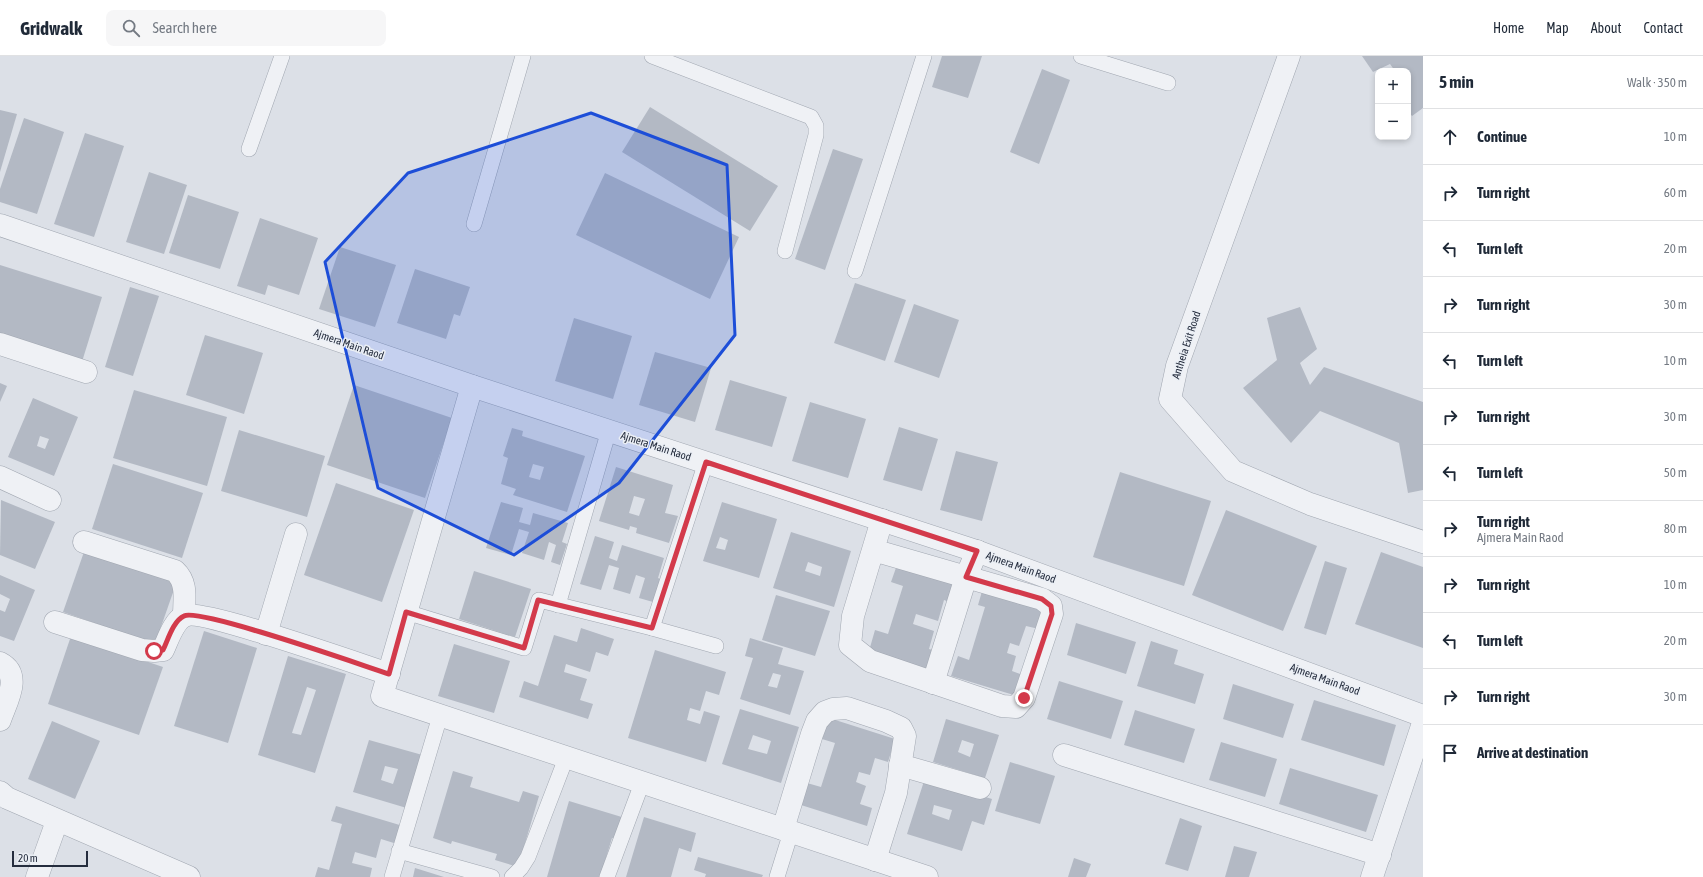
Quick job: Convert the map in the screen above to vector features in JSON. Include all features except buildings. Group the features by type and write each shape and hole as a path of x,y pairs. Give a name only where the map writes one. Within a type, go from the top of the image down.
{"street":[{"name":"Antheia Exit Road","path":"1289,56 1177,366 1170,399 1233,471 1310,504 1423,542"},
{"name":"Ajmera Main Raod","path":"0,224 472,386 977,551 1423,716"},
{"path":"0,344 86,372"},
{"path":"472,386 382,696 926,877"},
{"path":"0,477 50,500"},
{"path":"872,550 1042,599 1051,606 1052,614 1024,698 1016,707 1002,706 933,684 870,661 850,645 853,616 872,550 882,520"},
{"path":"266,634 296,534"},
{"path":"84,542 175,571 181,576 184,585 184,616"},
{"path":"933,684 966,577 977,551"},
{"path":"55,622 142,650 154,651 163,650 177,622 184,616 199,615 266,634 389,674"},
{"path":"0,663 10,671 13,678 12,687 0,720"},
{"path":"787,831 812,734 817,721 825,712 833,709 846,708 886,721 901,728 905,736 896,793 875,860"},
{"path":"1372,877 1423,723"},
{"path":"1064,755 1380,855"},
{"path":"900,765 980,788"},
{"path":"0,792 7,798 57,821 189,877"},
{"path":"37,877 57,821"}],"lane":[{"path":"249,149 282,56"},
{"path":"474,224 523,56"},
{"path":"652,56 811,117 816,126 816,135 785,251"},
{"path":"855,271 924,56"},
{"path":"1081,56 1168,83"},
{"path":"558,605 609,430"},
{"path":"652,628 706,462"},
{"path":"406,612 524,648 538,600 652,628 716,646"},
{"path":"392,877 440,716"},
{"path":"512,877 521,868 528,857 566,758"},
{"path":"607,877 642,783"},
{"path":"777,877 787,831"},
{"path":"399,851 492,877"}],"highlighted area":[{"path":"591,113 727,165 735,335 619,483 514,555 378,488 325,262 408,173"}],"route":[{"path":"154,651 163,650 177,622 184,616 199,615 228,622 389,674 406,612 524,648 538,600 652,628 706,462 977,551 966,577 1042,599 1051,606 1052,614 1024,698"}]}
